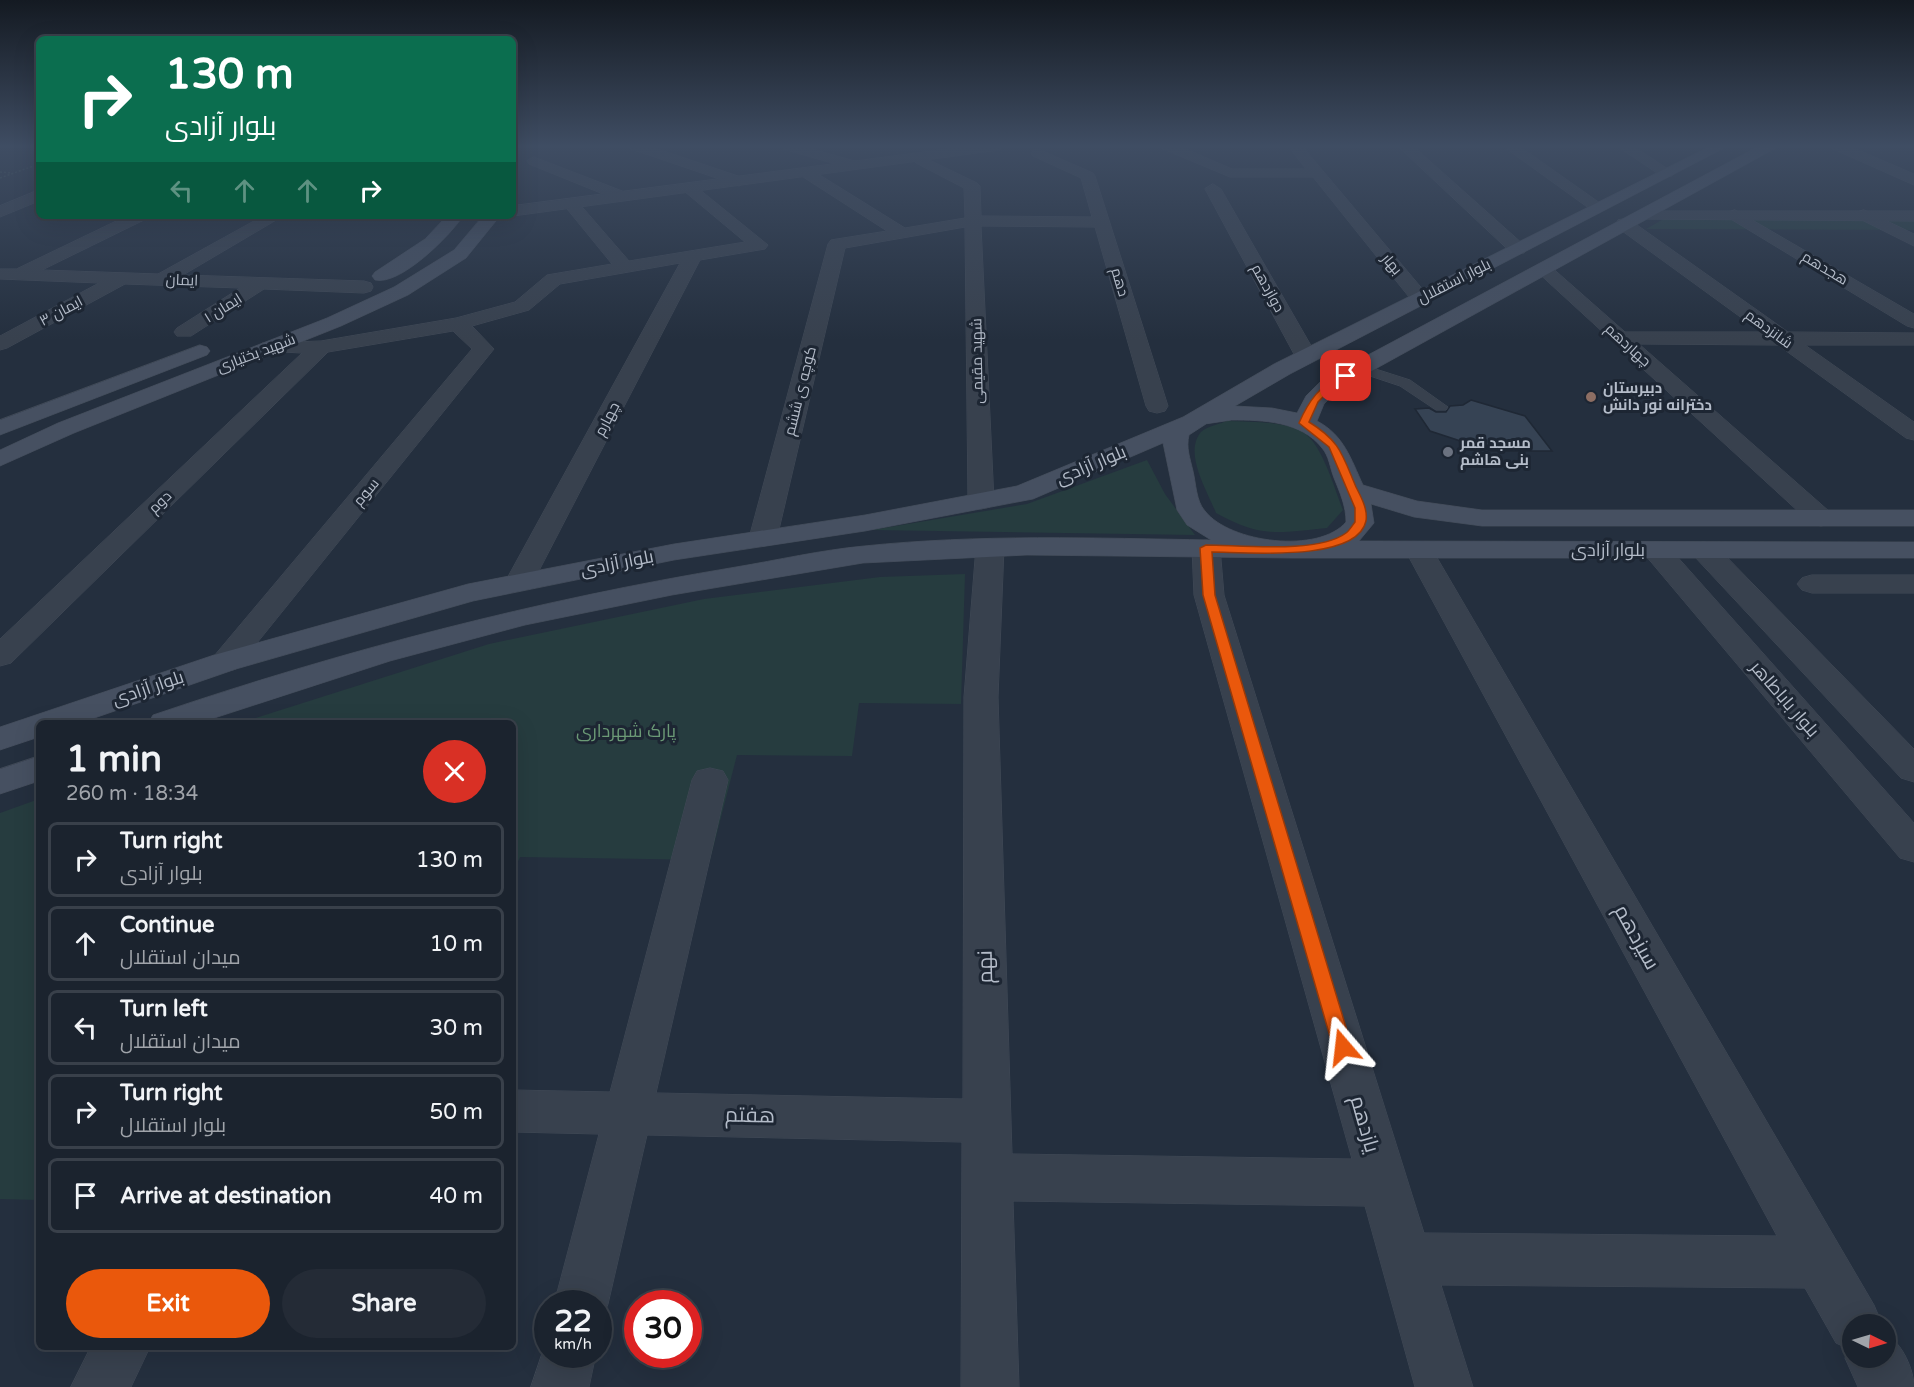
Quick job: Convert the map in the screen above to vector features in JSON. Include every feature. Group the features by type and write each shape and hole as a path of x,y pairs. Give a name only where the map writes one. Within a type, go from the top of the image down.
{"main road":[{"name":"بلوار استقلال","path":"1191,422 1306,357 1594,211"},
{"path":"1606,211 1632,220"},
{"name":"بلوار استقلال","path":"1304,423 1314,401 1331,384 1649,211"},
{"path":"325,304 364,287 415,256 446,231 456,219"},
{"name":"شهید بختیاری","path":"0,459 66,428 334,322 401,291 460,254 489,219"},
{"name":"شهید بختیاری","path":"0,428 220,344"},
{"path":"1232,413 1257,413 1304,423 1322,434 1334,446 1360,508 1360,523 1350,535 1330,545 1302,549 1271,549 1240,542 1214,532 1196,518 1187,504 1175,442 1179,431 1191,422 1209,416 1232,413"},
{"name":"بلوار آزادی","path":"55,720 225,662 468,593 674,552 865,523 1024,493 1191,422"},
{"name":"بلوار آزادی","path":"1352,490 1414,508 1482,518 1914,518"},
{"name":"بلوار آزادی","path":"173,720 238,697 478,626 684,583 866,555 990,546 1271,549"},
{"name":"بلوار آزادی","path":"1302,549 1914,550"},
{"path":"0,739 36,726"},
{"path":"0,782 36,769"}],"street":[{"path":"577,211 624,267"},
{"path":"269,347 321,347 458,324 522,306 554,279 759,245 717,211"},
{"path":"867,211 902,233 974,221 1102,222"},
{"name":"شهید مقیمی","path":"973,211 981,501"},
{"name":"دهم","path":"1099,211 1157,406"},
{"name":"دوازدهم","path":"1225,211 1306,357"},
{"name":"بهار","path":"1348,211 1420,298"},
{"path":"1476,211 1518,249"},
{"path":"1632,220 1736,214 1914,216"},
{"name":"هجدهم","path":"1736,214 1914,322"},
{"path":"1864,215 1914,241"},
{"path":"9,274 133,219"},
{"path":"161,280 270,219"},
{"name":"شانزدهم","path":"1632,220 1783,339 1914,433"},
{"name":"کوچه ی ششم","path":"763,538 837,244 902,233"},
{"name":"چهارم","path":"520,582 693,256"},
{"name":"چهاردهم","path":"1543,268 1821,518"},
{"name":"ایمان","path":"9,274 364,287"},
{"name":"ایمان ۳","path":"0,344 122,278"},
{"name":"ایمان ۱","path":"184,332 261,283"},
{"name":"سوم","path":"225,662 484,349 458,324"},
{"path":"1620,338 1914,339"},
{"name":"دوم","path":"0,656 321,347"},
{"name":"نهم","path":"990,546 981,697 990,1387"},
{"name":"یازدهم","path":"1206,548 1209,595 1444,1387"},
{"name":"سیزدهم","path":"1419,549 1849,1314"},
{"name":"بلوار باباطاهر","path":"1656,550 1914,848"},
{"path":"1704,550 1914,770"},
{"path":"1853,550 1903,584 1914,605"},
{"path":"1812,584 1903,584"},
{"path":"584,1290 710,780"},
{"name":"هفتم","path":"516,1111 987,1121"},
{"path":"988,1177 1383,1183"},
{"path":"1406,1259 1820,1262"},
{"path":"100,1387 120,1350"},
{"path":"560,1387 565,1368"},
{"path":"1879,1368 1890,1387"}],"lane":[{"path":"1360,368 1405,383 1441,407"}],"green space":[{"path":"1667,217 1914,218 1914,230 1646,229"},
{"path":"1227,421 1263,422 1298,429 1306,434 1326,465 1343,510 1327,528 1270,532 1245,527 1216,513 1199,472 1195,451 1196,441 1204,430"},
{"path":"1147,460 1165,494 1195,535 872,530 1027,504"},
{"name":"پارک شهرداری","path":"965,574 961,704 859,703 852,756 737,755 710,860 520,857 516,866 516,720 249,720 489,644 704,599 880,577"},
{"path":"36,800 36,1200 0,1199 0,813"}],"building":[{"name":"مسجد قمر بنی هاشم","path":"1471,400 1525,416 1552,451 1491,451 1430,431 1415,409 1429,408 1436,412 1446,412 1450,406 1463,405"}],"place":[{"name":"دبیرستان دخترانه نور دانش","path":"1591,397"},
{"name":"مسجد قمر بنی هاشم","path":"1448,452"}],"route":[{"path":"1343,1047 1209,595 1206,548 1302,549 1330,545 1350,535 1360,523 1360,508 1334,446 1322,434 1304,423 1314,401 1331,384 1346,376"}]}
